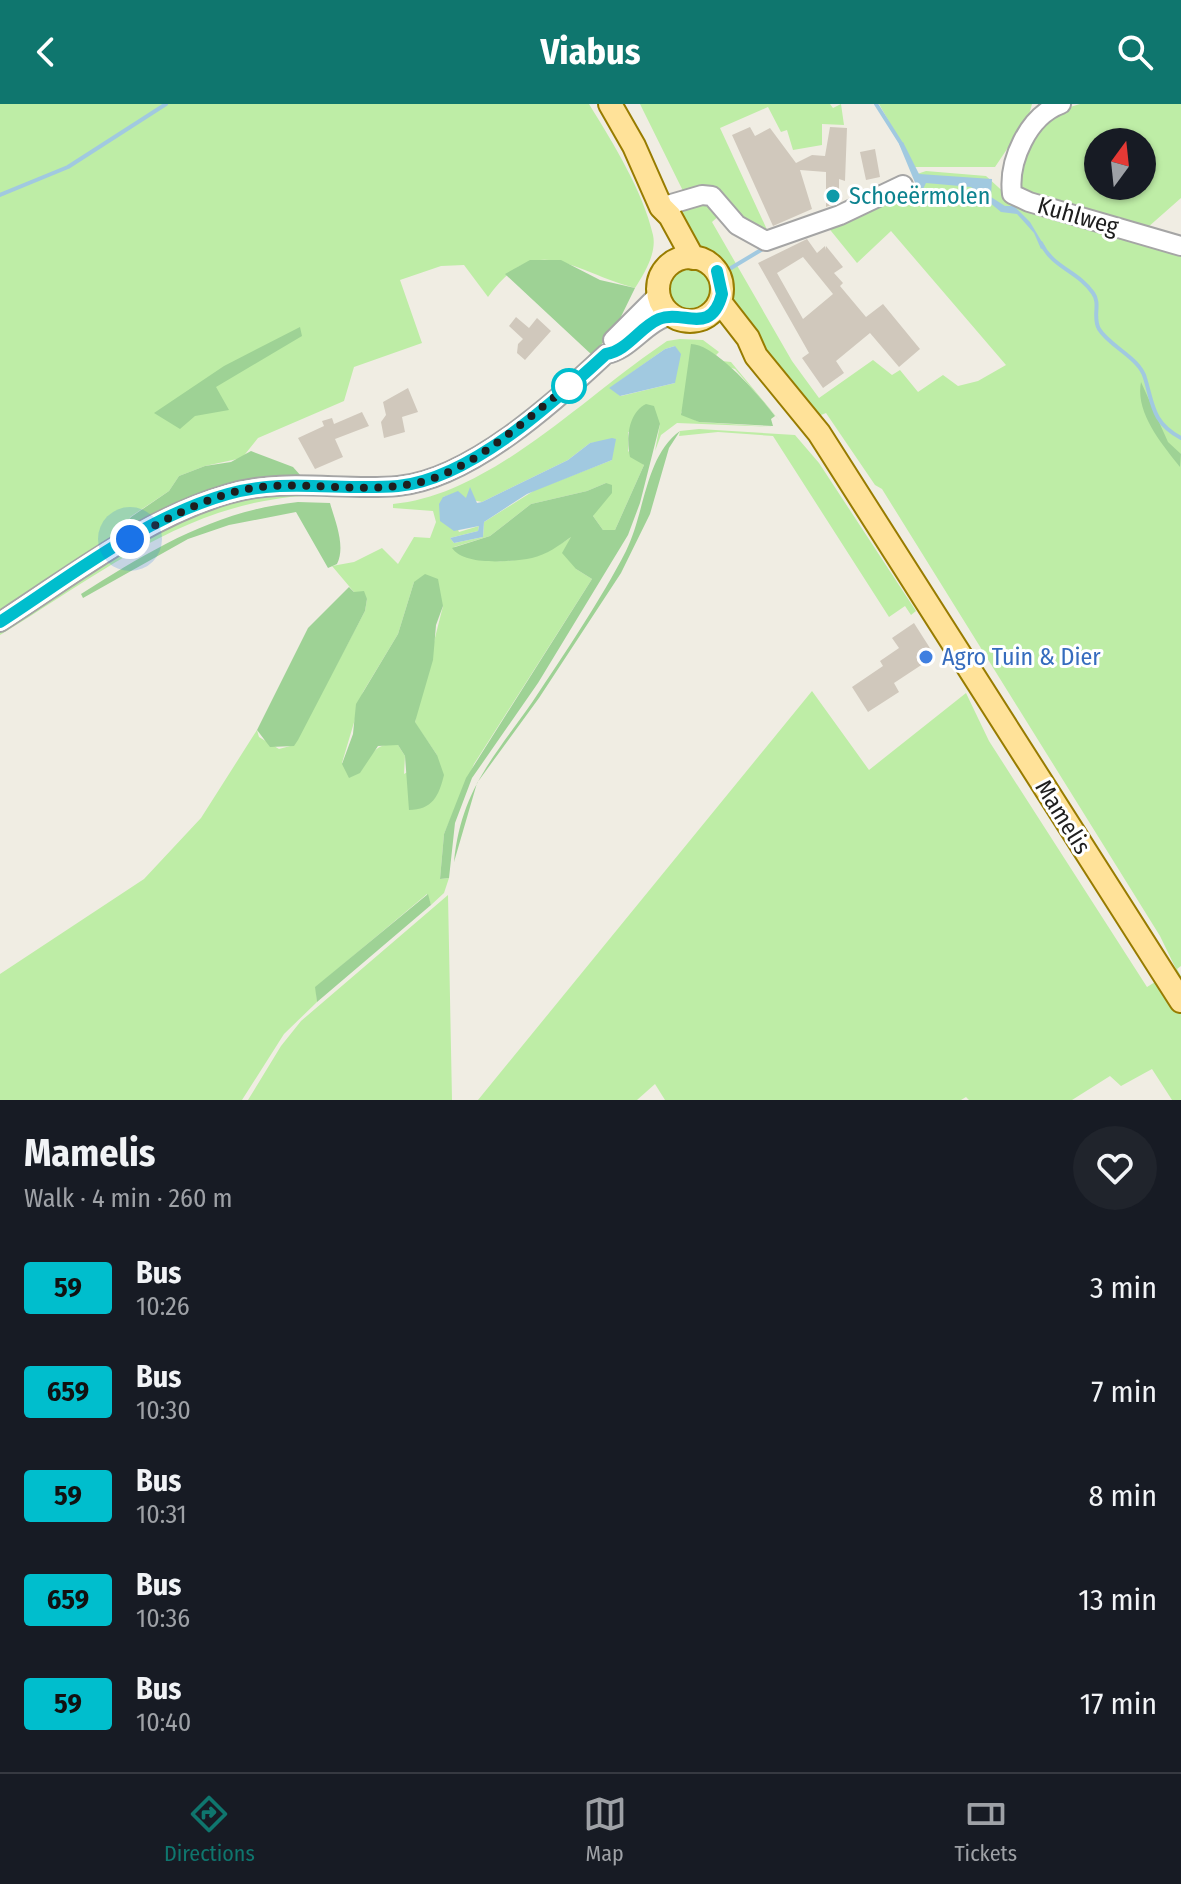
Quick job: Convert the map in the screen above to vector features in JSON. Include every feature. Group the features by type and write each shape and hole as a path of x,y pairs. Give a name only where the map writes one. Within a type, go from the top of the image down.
{"main road":[{"path":"610,104 661,207 670,265"},
{"path":"661,207 670,216 693,258"},
{"path":"693,258 708,263 717,271 722,286 720,302 702,319 687,321 673,315 659,294 660,280 670,265 693,258"},
{"name":"Mamelis","path":"720,302 748,338 756,356 825,443 1181,1001"},
{"name":"Mamelis","path":"702,319 756,356"}],"street":[{"name":"Kuhlweg","path":"1061,104 1046,111 1014,158 1011,189 1015,197 1181,246"},
{"path":"661,207 702,195 712,196 737,225 766,241 840,215 903,185"},
{"path":"606,354 607,346 659,294"},
{"path":"0,622 130,539 225,494 269,486 395,486 445,473 515,429 606,354 614,353 653,321 673,315"}],"green space":[{"path":"0,104 589,104 635,184 653,235 653,249 635,288 574,266 539,260 523,265 506,276 488,297 464,265 441,266 400,280 422,343 354,367 344,401 258,438 242,458 205,466 179,476 169,491 130,517 127,533 0,613"},
{"path":"640,104 830,104 833,108 841,104 844,125 822,124 822,145 793,150 787,130 781,132 768,107 720,128 769,234 745,222 716,191 685,195"},
{"path":"879,104 1032,104 1028,118 995,167 915,167"},
{"path":"1080,104 1181,104 1181,198 1147,228 1019,191 1022,160 1027,147 1041,125"},
{"path":"926,171 986,176 1020,207 1181,249 1181,966 1177,969 1181,976 1181,1100 1172,1100 1152,1069 1121,1086 1110,1076 1072,1100 969,1100 966,1097 961,1100 665,1100 655,1084 637,1100 478,1100 812,691 869,770 966,693 989,741 1147,987 1176,969 1160,936 882,489 875,485 826,413 816,417 732,312 724,275 717,264 690,245 673,214 704,200 721,214 712,222 792,361 819,398 873,360 892,375 900,370 918,392 943,375 958,386 978,381 1006,365 891,231 857,263 827,226 919,183 917,174"},
{"path":"530,260 561,260 600,280 635,288 615,329 592,355 505,274"},
{"path":"691,267 707,273 713,289 707,305 691,311 675,305 669,289 675,273"},
{"path":"300,327 302,336 216,387 229,410 195,416 180,429 154,413 224,366"},
{"path":"703,340 719,352 716,355 722,361 731,362 780,421 735,369 724,366 711,352 681,413 699,422 774,427 677,423 661,435 655,451 660,424 628,432 628,451 644,465 615,530 603,530 593,516 606,483 587,491 531,504 490,536 454,547 482,559 513,560 544,552 571,537 576,569 592,579 474,764 444,834 440,879 449,878 444,893 431,905 427,894 316,987 317,1002 284,1034 242,1100 0,1100 0,974 144,879 201,818 257,730 259,737 279,749 294,745 365,611 367,599 354,592 332,566 354,562 382,548 398,564 414,537 430,538 436,522 433,511 393,508 393,504 427,497 495,467 667,341","holes":["675,346 675,383 621,396 610,388 665,349","611,441 612,460 535,490 484,522 483,537 454,543 450,538 478,531 479,526 459,532 443,497 458,492 463,498 482,502 568,460 590,443","414,582 443,606 415,723 437,755 404,774 405,756 398,745 384,745 374,751 360,772 342,763 363,692 398,634"]},
{"path":"691,344 712,352 736,372 775,416 771,419 773,426 699,422 681,415"},
{"path":"1141,382 1168,442 1181,454 1180,467 1146,416 1140,394"},
{"path":"646,404 654,406 660,424 640,503 628,535 538,683 472,778 455,823 449,878 440,879 444,834 466,778 592,579 576,569 562,553 571,537 542,555 512,561 467,558 452,548 490,536 531,504 587,491 606,483 612,485 612,493 593,516 603,530 615,530 644,465 630,457 628,442 632,420"},
{"path":"699,429 795,435 819,463 916,611 911,615 905,606 889,617 773,436 718,432 679,436 680,431"},
{"path":"680,431 669,448 650,514 621,573 539,698 479,780 606,588 632,536 659,455"},
{"path":"251,451 293,467 301,476 273,477 229,485 191,499 127,533 123,527 131,517 169,491 179,476 205,466 231,462"},
{"path":"289,491 333,495 284,498 239,507 197,521 118,561 0,635 0,630 152,533 226,501"},
{"path":"298,502 330,503 340,542 337,564 328,568 296,512 229,525 188,539 83,598 81,594 158,548 211,523 267,507"},
{"path":"425,574 438,579 443,606 436,625 433,660 415,722 437,755 444,775 440,789 429,804 409,810 405,756 398,745 378,746 360,773 349,778 342,764 353,734 356,704 398,634 414,582"},
{"path":"349,587 354,592 364,591 367,599 365,611 294,746 270,747 257,730 308,628"},
{"path":"476,786 454,862 464,814"},
{"path":"428,894 431,905 317,1002 315,987"},
{"path":"448,895 452,1100 248,1100 281,1046 301,1021"}],"water":[{"path":"903,142 919,174 992,179 991,197 1005,206 1014,206 1030,222 1045,247 1041,249 1034,233 1017,214 1001,212 971,187 926,183 923,189 916,185 899,144"},
{"path":"675,346 681,354 675,383 620,396 609,388 665,349"},
{"path":"616,439 612,460 527,494 484,522 483,537 454,543 450,538 478,531 479,526 454,531 440,521 439,504 443,497 458,491 466,498 470,487 477,503 482,502 568,460 590,443"}],"building":[{"path":"750,127 755,136 770,128 796,163 812,155 825,156 830,127 847,128 845,181 839,179 839,202 826,207 826,172 800,170 812,209 773,226 732,135"},
{"path":"875,149 880,177 866,180 860,152"},
{"path":"807,239 817,253 825,246 826,250 826,246 843,267 834,273 843,283 840,286 866,317 883,304 920,349 899,367 870,333 836,361 844,373 823,388 802,358 809,353 758,263","holes":["803,257 833,294 803,319 777,273"]},
{"path":"516,317 529,328 537,318 551,331 525,360 517,353 518,344 523,339 509,326"},
{"path":"408,388 418,412 402,417 405,432 384,438 381,422 386,415 383,402"},
{"path":"362,412 369,426 335,439 343,457 315,469 298,438 324,426 322,421 332,418 334,424"},
{"path":"914,623 935,656 894,683 899,692 868,712 852,687 883,666 880,661 899,648 892,638"}],"waterway":[{"path":"0,195 68,167 166,104"},
{"path":"876,104 902,145"},
{"path":"1041,243 1052,258 1093,293 1099,329 1137,364 1159,419 1181,438"},
{"path":"731,268 761,250"}],"bus line":[{"name":"59","path":"0,622 130,539 225,494 269,486 395,486 414,484 445,473 515,429 606,354 614,353 653,321 673,315 695,321 709,315 720,302 722,294 717,271"}],"place":[{"name":"Schoeërmolen","path":"833,196"},
{"name":"Agro Tuin & Dier","path":"926,657"}],"route":[{"path":"130,539 203,503 241,490 269,486 395,486 430,479 478,455 569,386"}]}
